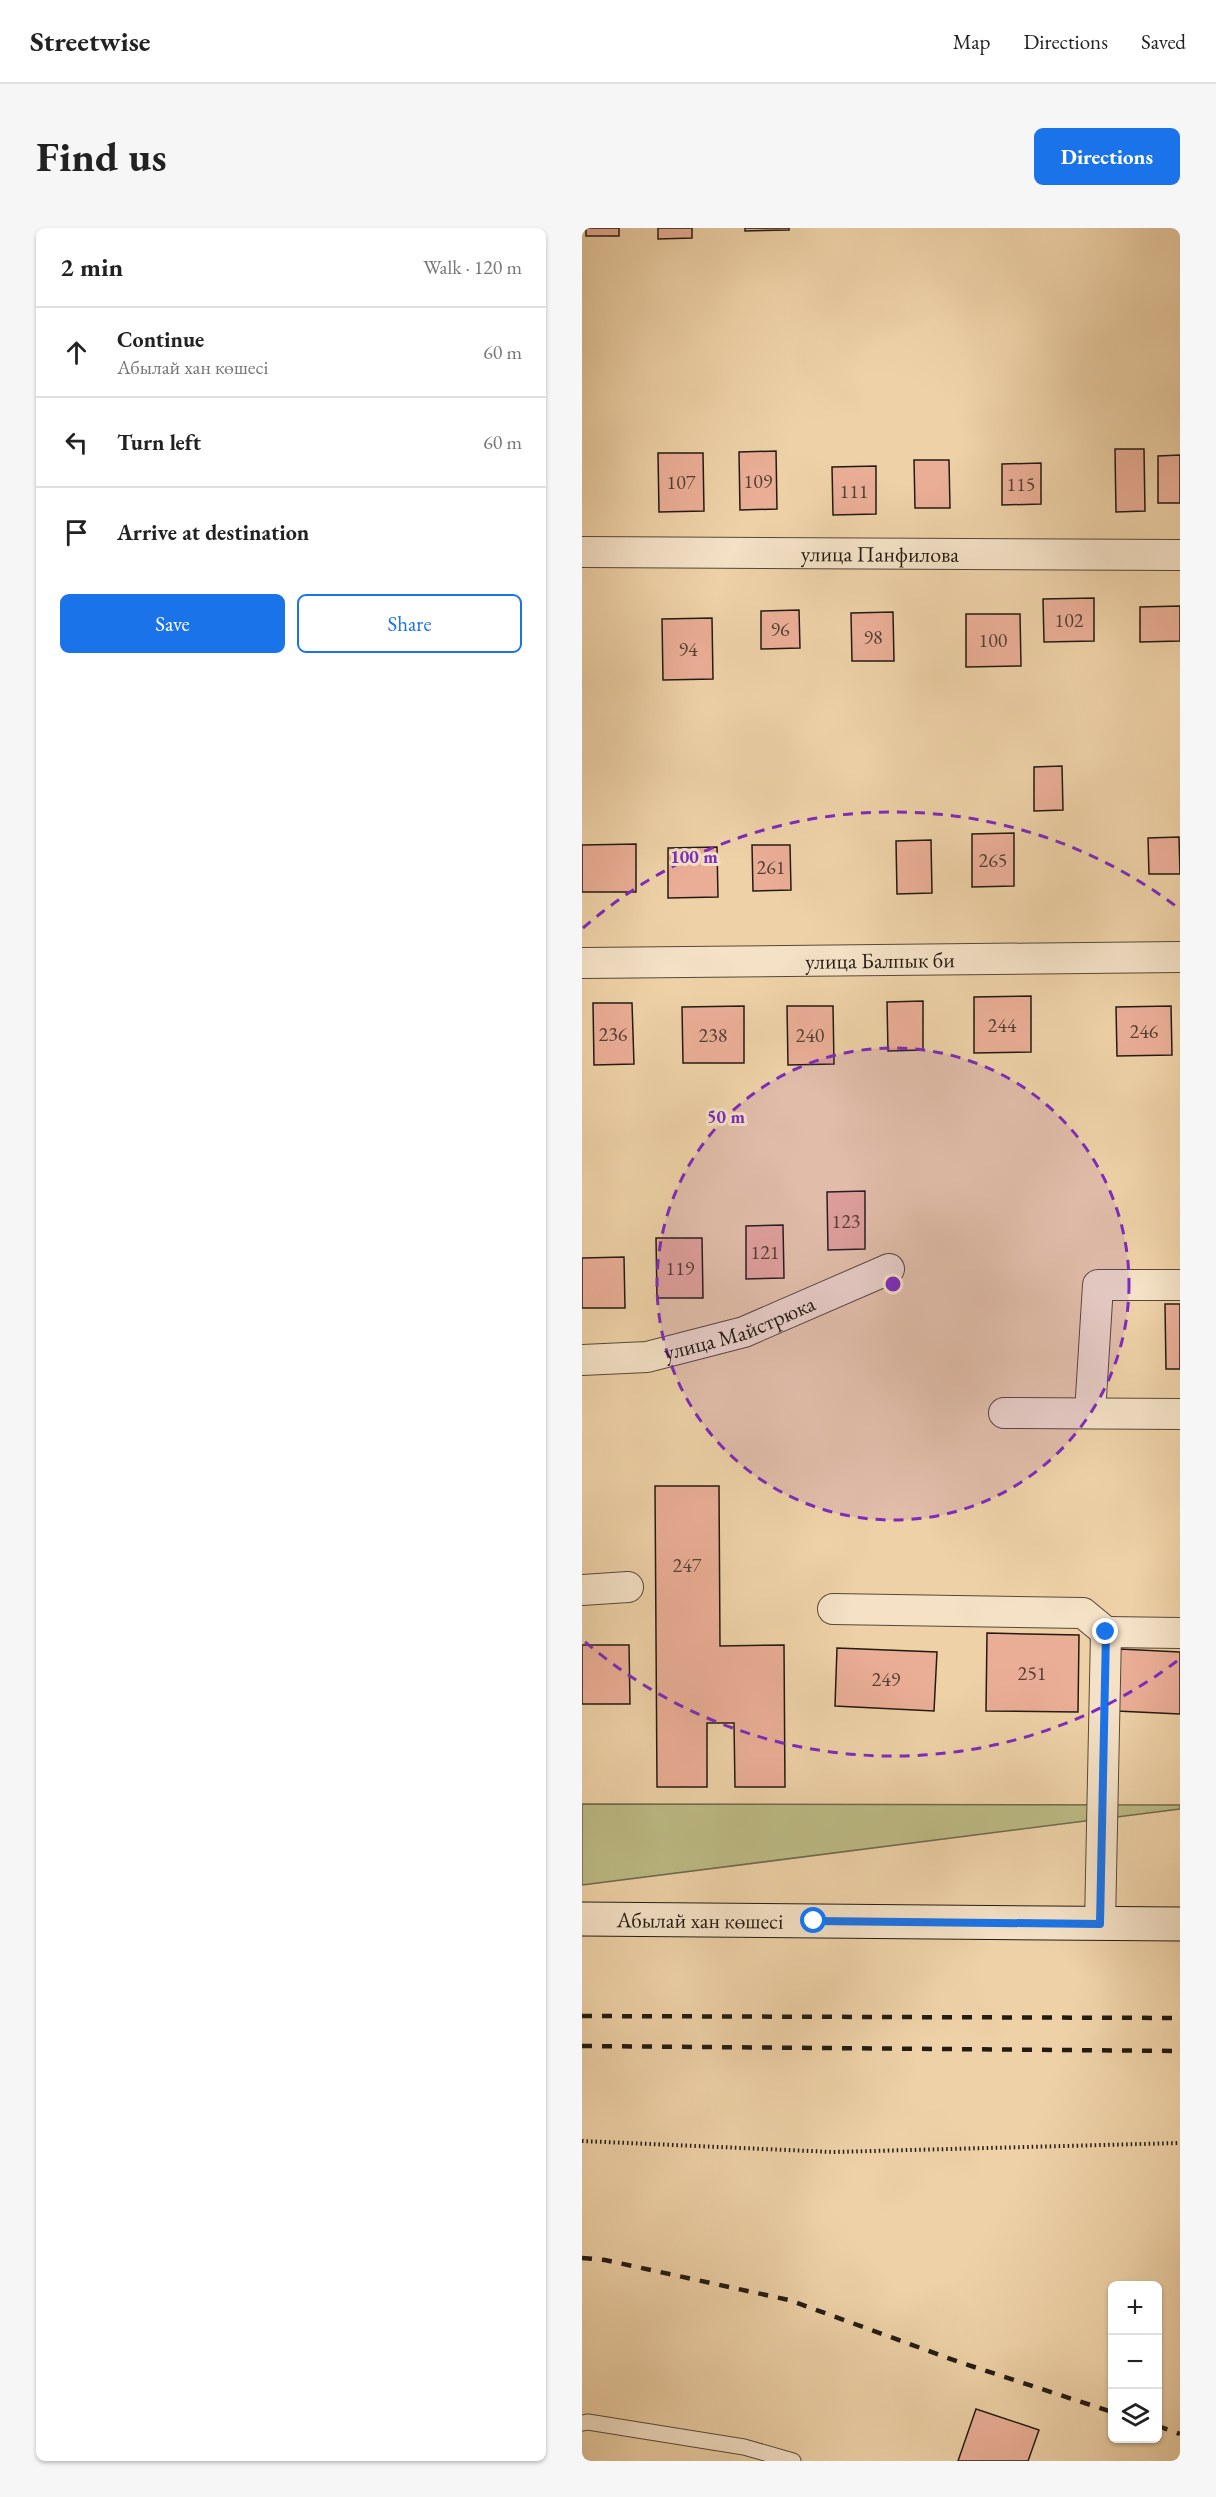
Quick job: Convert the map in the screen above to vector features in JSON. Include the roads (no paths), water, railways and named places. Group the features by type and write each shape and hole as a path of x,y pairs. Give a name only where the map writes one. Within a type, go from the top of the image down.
{"main road":[{"name":"Абылай хан көшесі","path":"582,1919 1180,1924"}],"street":[{"name":"улица Панфилова","path":"582,552 1180,555"},
{"name":"улица Балпык би","path":"582,963 1180,957"},
{"name":"улица Майстрюка","path":"582,1360 647,1357 744,1332 889,1269"},
{"path":"1090,1413 1098,1285 1180,1285"},
{"path":"1004,1413 1180,1414"},
{"path":"582,1590 628,1587"},
{"path":"833,1609 1083,1613 1106,1632 1180,1633"},
{"path":"1100,1924 1106,1632"}],"lane":[{"path":"582,2423 588,2422 744,2447 793,2461"}],"railway":[{"path":"582,2016 1180,2018"},
{"path":"582,2046 1180,2051"},
{"path":"582,2258 605,2260 789,2300 959,2362 1108,2411"},
{"path":"1162,2427 1180,2434"}]}
